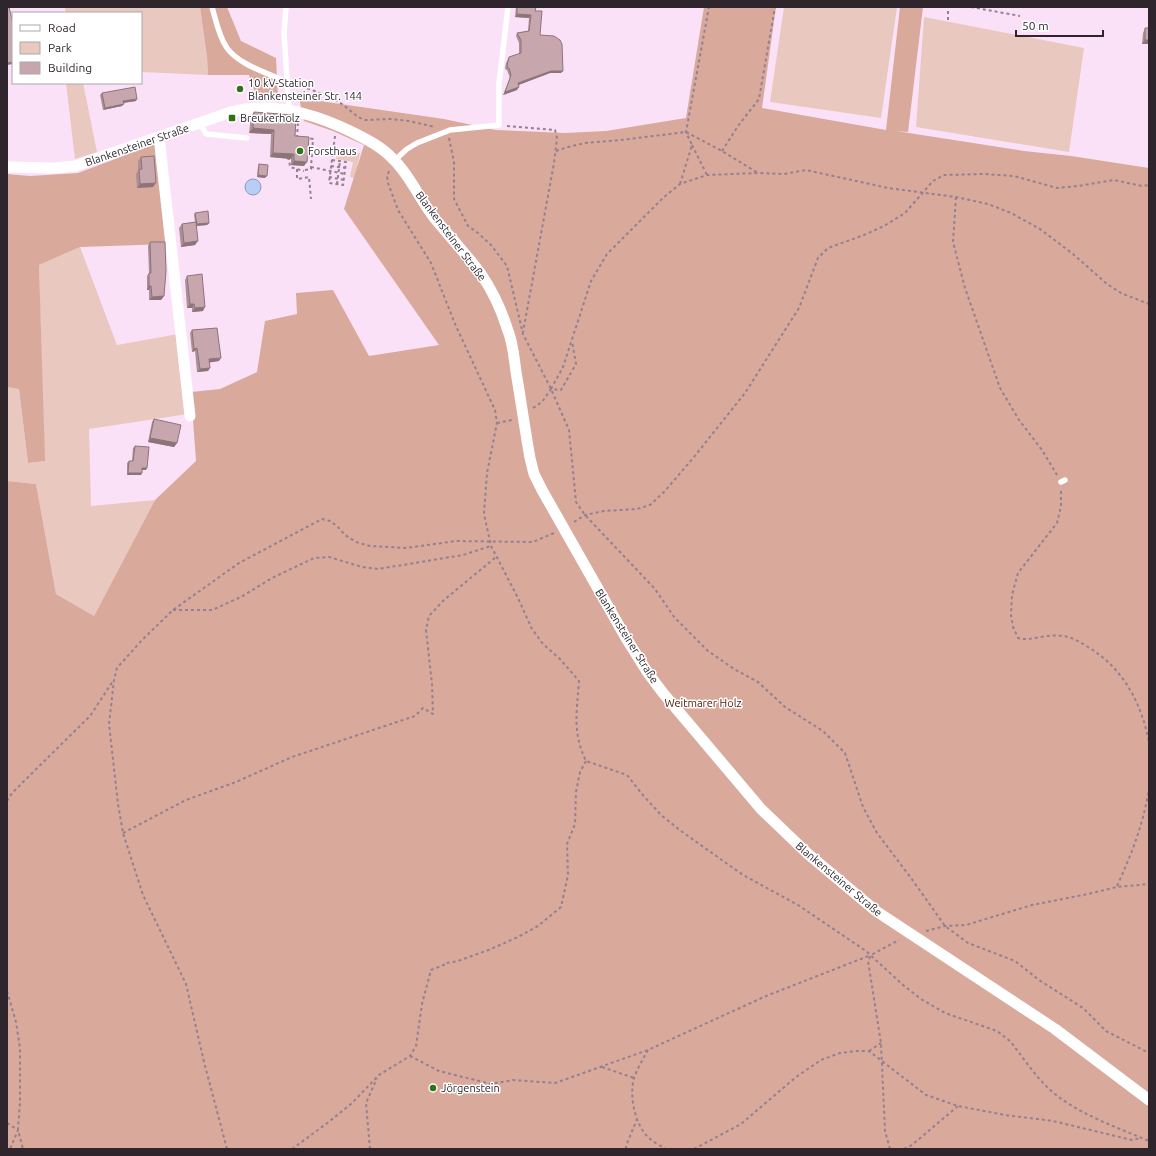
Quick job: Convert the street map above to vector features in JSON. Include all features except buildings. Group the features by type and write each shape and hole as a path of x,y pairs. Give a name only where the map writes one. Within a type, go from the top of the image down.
{"street":[{"name":"Blankensteiner Straße","path":"7,168 54,168 75,166 245,108 289,110 318,118 368,140 385,150 395,160 410,180 428,211 481,274 499,306 511,340 534,474 622,631 648,673 663,693 761,809 808,854 876,911 1055,1029 1149,1100"},
{"path":"159,137 190,416"}],"lane":[{"path":"212,7 221,37 232,54 247,64 287,82"},
{"path":"286,7 284,33 289,110"},
{"path":"395,160 407,149 417,143 450,130 499,125 500,78 508,7"},
{"path":"200,123 206,134 247,138"}],"path":[{"path":"707,175 686,132 709,7"},
{"path":"722,151 738,126 759,100 775,7"},
{"path":"948,7 948,20"},
{"path":"971,7 1020,16"},
{"path":"287,82 330,97 364,120 391,119 409,121 450,130 449,140 454,162 454,199 468,226 491,245 507,266 523,334 551,389 569,430 576,502 585,515 655,589 674,617 708,651 734,669 758,682 785,707 823,731 845,753 863,807 876,833 911,878 945,926 968,943 1015,961 1039,980 1083,1008 1106,1031 1149,1053"},
{"path":"499,125 555,130 557,138 556,151 523,334"},
{"path":"556,151 568,146 585,143 686,132 722,151 758,173"},
{"path":"332,160 346,162 343,185 328,183 335,135"},
{"path":"292,136 298,136 298,141"},
{"path":"305,138 313,139 312,168"},
{"path":"680,184 692,145"},
{"path":"284,156 289,159 290,167 304,170 312,168 345,174"},
{"path":"337,184 340,161"},
{"path":"331,166 346,168"},
{"path":"297,169 297,179 309,177 311,199"},
{"path":"497,423 523,416 542,402 551,389 563,367 591,281 607,254 654,207 680,184 707,175 758,173 784,174 806,170 888,188 956,197 988,204 1026,220 1073,254 1107,284 1121,293 1149,304"},
{"path":"227,1149 186,984 143,895 123,833 118,804 109,724 114,680 116,668 142,640 173,610 239,564 322,519 330,521 345,535 356,542 370,546 406,548 456,541 533,542 563,528 585,515 604,511 637,509 650,505 694,457 745,393 798,308 818,258 828,248 884,226 905,213 933,181 944,175 1014,176 1057,188 1114,180 1142,186 1149,185"},
{"path":"329,177 344,180"},
{"path":"956,197 953,242 965,288 1000,388 1019,420 1063,481 1061,506 1057,522 1018,573 1012,596 1011,615 1013,626 1018,638 1024,640 1052,634 1064,636 1077,640 1099,653 1116,669 1135,698 1145,724 1149,742"},
{"path":"551,389 561,390 576,364 571,340"},
{"path":"173,610 212,610 241,597 272,578 314,558 329,557 362,567 378,569 463,555 491,546"},
{"path":"123,833 186,800 236,782 292,757 414,716 424,708 433,714 432,684 426,630 430,616 444,600 496,557"},
{"path":"7,797 90,716 114,680"},
{"path":"292,1149 351,1104 379,1075 410,1056 416,1046 422,1004 431,970 446,963 458,961 492,949 512,940 538,926 561,907 568,875 567,844 575,824 576,792 580,772 586,761"},
{"path":"1117,887 1132,854 1145,810 1149,789"},
{"path":"7,801 12,793"},
{"path":"410,1056 439,1071 491,1084 513,1080 555,1083 648,1050 766,996 871,955 911,935 945,926 966,925 1032,905 1117,887 1149,884"},
{"path":"871,955 868,961 882,1062 885,1131 890,1149"},
{"path":"7,991 16,1022 20,1048 20,1102 18,1130 10,1149"},
{"path":"694,1149 741,1124 796,1077 822,1060 840,1053 869,1051 880,1043"},
{"path":"648,1050 634,1078 632,1096 637,1119 643,1130 650,1139 666,1149"},
{"path":"869,1051 926,1095 958,1106 1005,1115 1053,1121 1132,1140 1142,1138"},
{"path":"601,1067 634,1078"},
{"path":"370,1149 366,1103 379,1075"},
{"path":"904,1149 912,1145 958,1106"},
{"path":"626,1149 637,1119"},
{"path":"7,1123 18,1130 24,1149"}],"green space":[{"path":"65,7 200,7 208,75 142,72 142,12 66,12"},
{"path":"200,7 227,7 241,41 276,58 278,98 256,96 249,75 208,75"},
{"name":"Weitmarer Holz","path":"704,7 776,7 762,108 886,130 900,7 923,7 908,132 896,131 1024,151 1071,156 1149,168 1149,1149 7,1149 7,481 36,484 56,594 94,616 155,500 196,461 191,392 220,389 257,372 265,321 297,314 296,293 333,290 369,356 439,345 344,209 364,145 333,131 304,121 299,98 444,119 496,130 565,133 606,131 686,118"},
{"path":"784,7 897,7 881,118 770,102"},
{"path":"924,17 1084,48 1069,152 916,127"},
{"path":"66,84 83,84 97,152 75,159"},
{"path":"155,144 168,244 80,247 39,265 45,461 28,463 19,389 7,387 7,174 30,176 78,173"},
{"path":"338,149 360,153 355,178 350,177 353,162 336,159"},
{"path":"80,247 117,345 178,334 188,414 89,429 91,506 155,500 94,616 56,594 36,484 7,481 7,387 19,389 28,463 44,461 39,265"}],"water":[{"path":"250,179 256,179 261,184 259,193 256,195 250,195 245,190 245,184"}],"place":[{"name":"10 kV-Station Blankensteiner Str. 144","path":"240,89"},
{"name":"Breukerholz","path":"232,118"},
{"name":"Forsthaus","path":"300,151"},
{"name":"Jörgenstein","path":"433,1088"}]}
